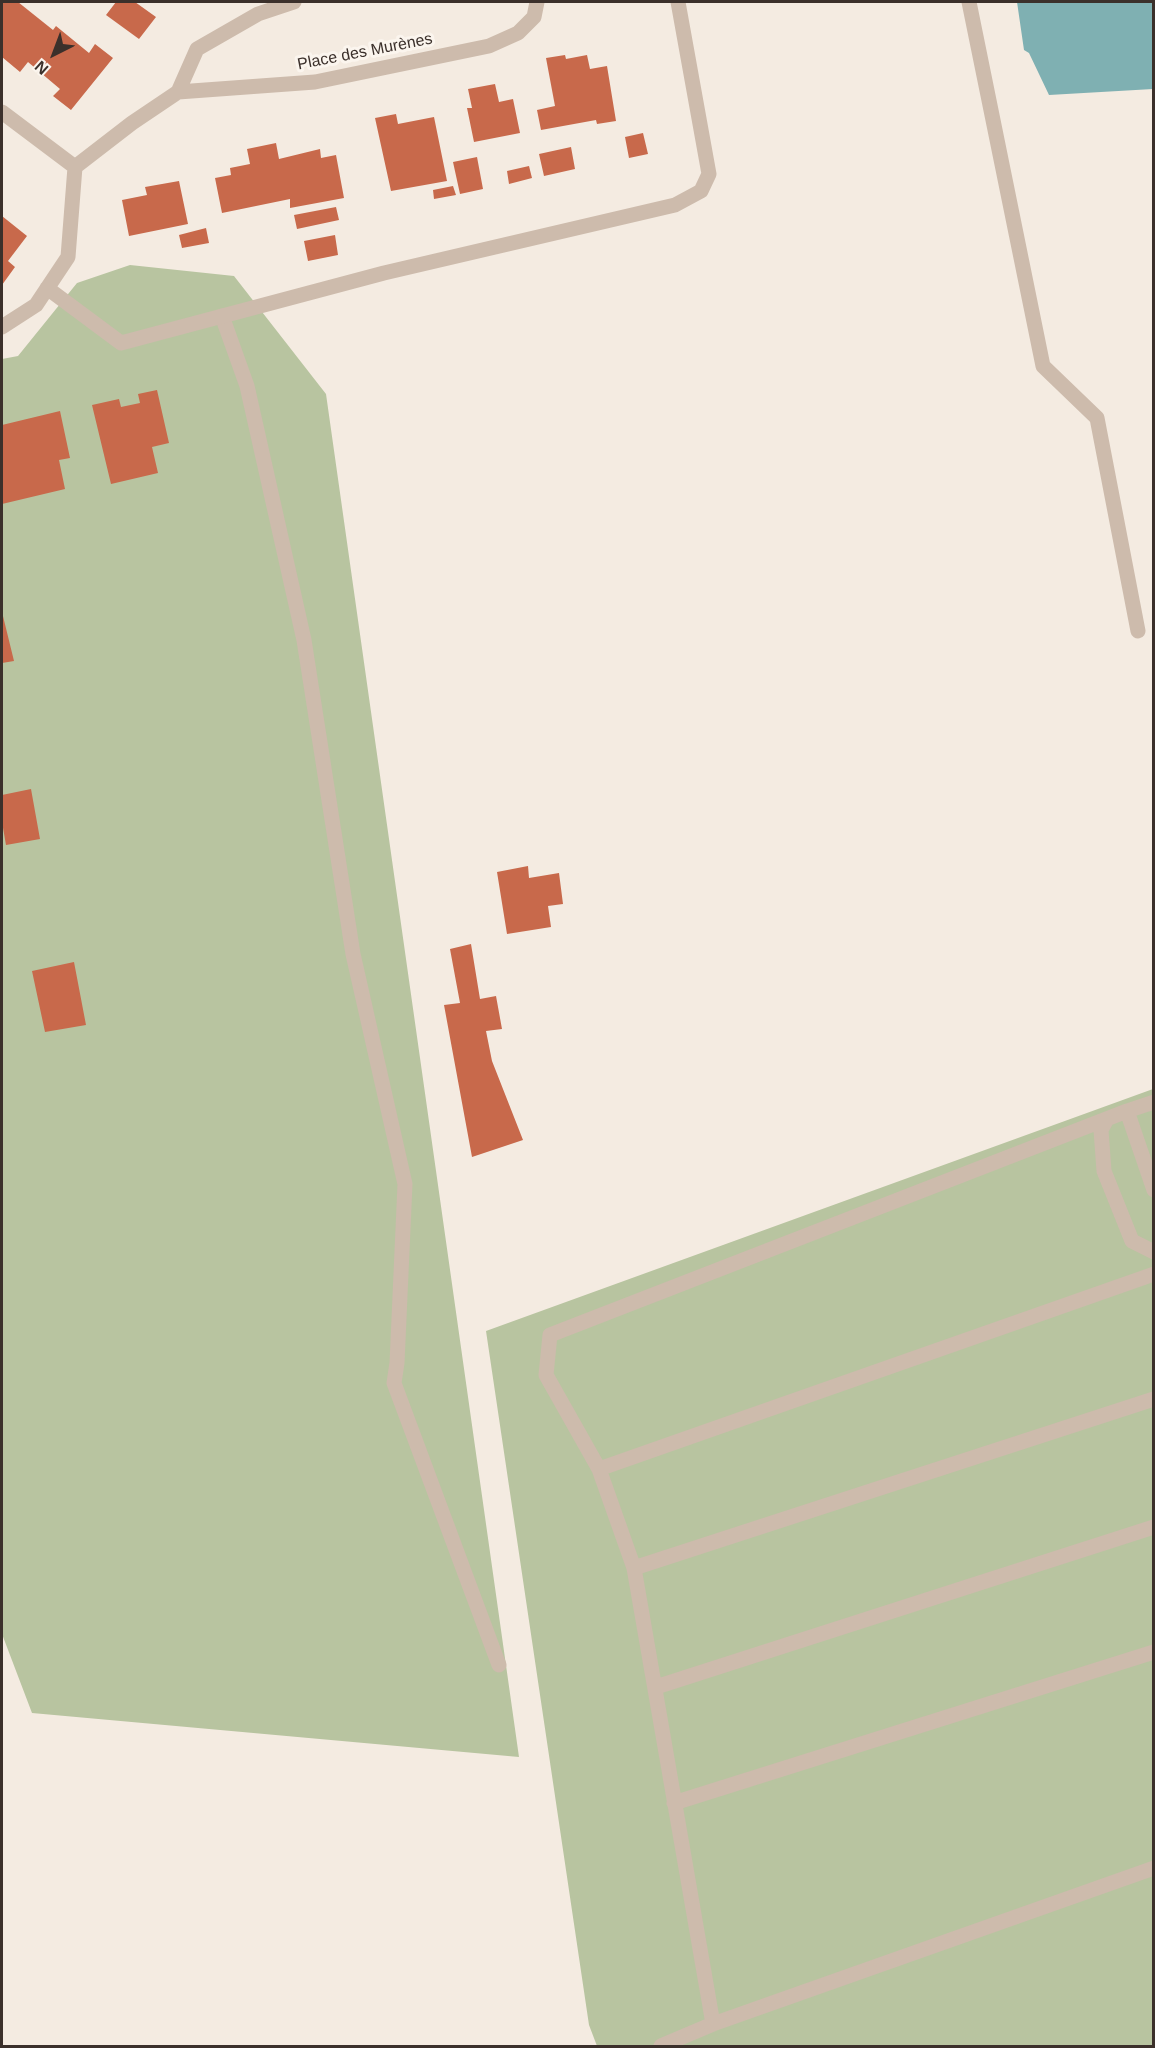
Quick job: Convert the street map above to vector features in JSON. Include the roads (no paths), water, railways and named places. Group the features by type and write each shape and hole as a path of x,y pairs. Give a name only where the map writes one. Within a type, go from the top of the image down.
{"street":[{"path":"178,92 197,49 258,14 294,2"},
{"name":"Place des Murènes","path":"75,167 132,123 178,92 315,82 489,46 518,33 534,17 537,2"},
{"path":"47,288 121,343 384,273 675,205 700,191 709,174 678,2"},
{"path":"969,2 1042,366 1096,418 1138,631"},
{"path":"2,112 75,167 68,256 36,305 2,327"},
{"path":"222,316 247,386 304,640 353,954 405,1184 397,1363 394,1383 500,1665"},
{"path":"713,2025 634,1568 599,1469 546,1375 550,1335 1154,1102"},
{"path":"1127,1111 1154,1190"},
{"path":"1107,1119 1101,1130 1104,1171 1132,1241 1154,1252"},
{"path":"599,1469 1154,1274"},
{"path":"634,1568 1154,1399"},
{"path":"656,1687 1154,1527"},
{"path":"674,1803 1154,1652"},
{"path":"661,2046 713,2025 1154,1868"}],"water":[{"path":"1017,2 1153,2 1153,89 1049,95 1029,53 1024,50"}]}
